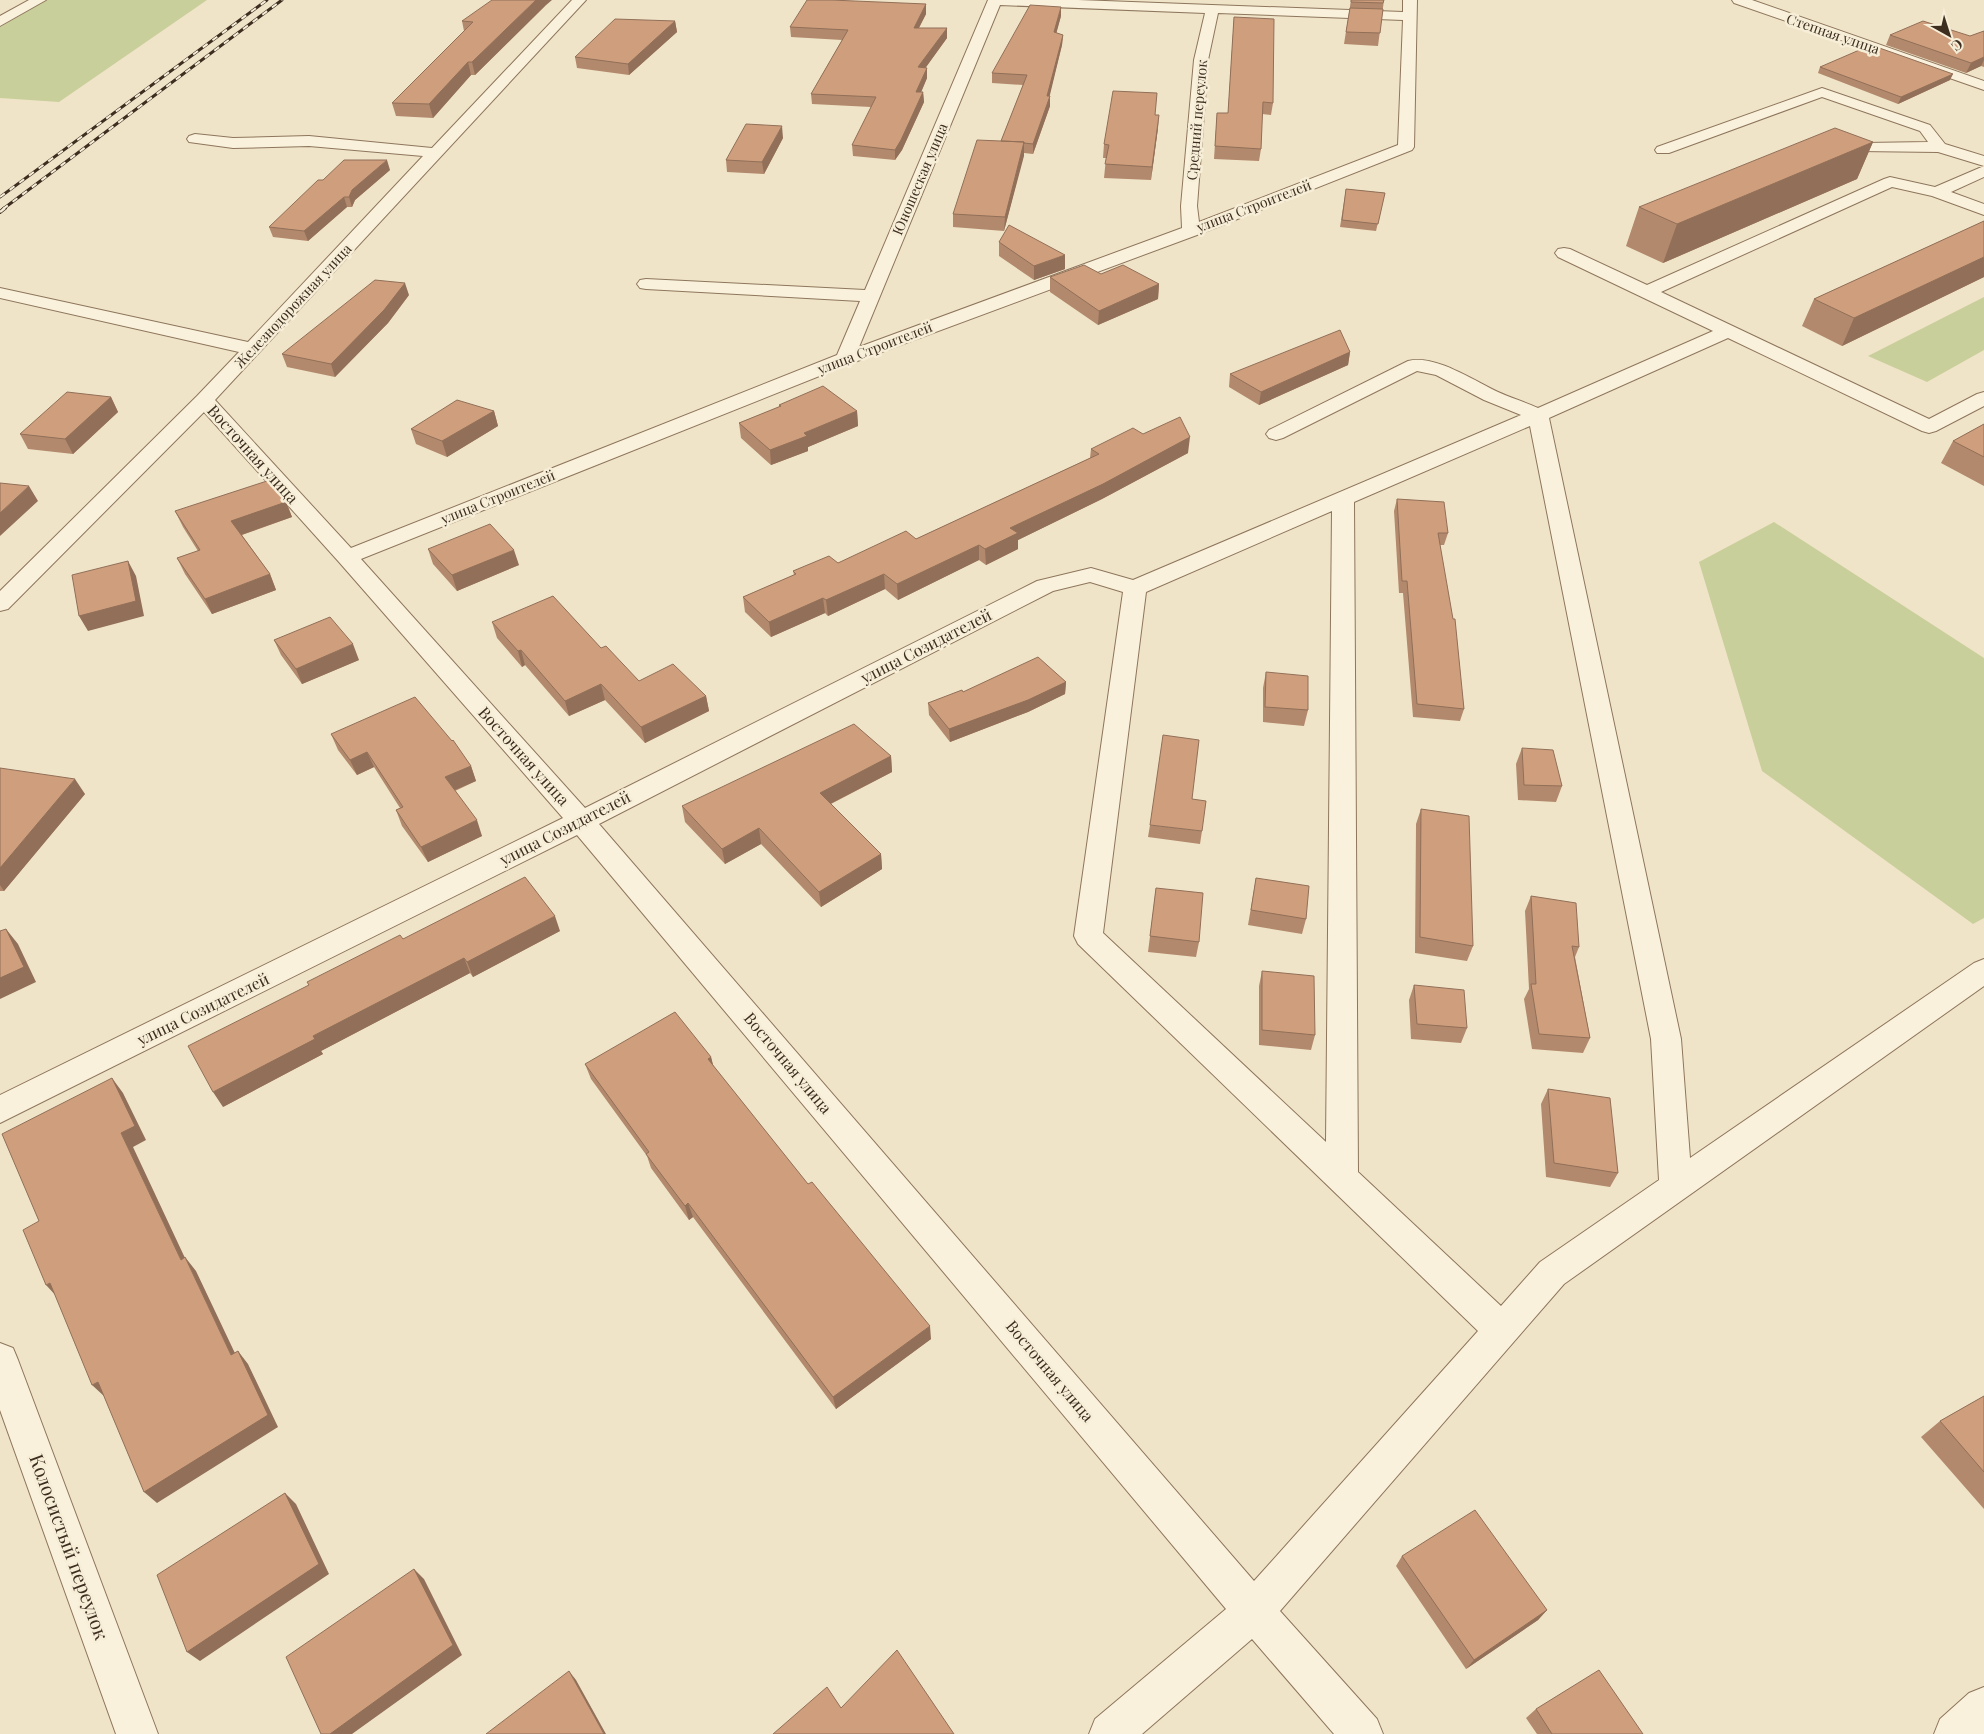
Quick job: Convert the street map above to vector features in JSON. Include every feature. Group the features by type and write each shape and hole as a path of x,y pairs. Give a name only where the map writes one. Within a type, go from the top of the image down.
{"street":[{"path":"0,22 39,0"},
{"name":"Железнодорожная улица","path":"0,604 204,400 579,0"},
{"path":"995,0 1212,10 1408,16 1410,0"},
{"name":"Юношеская улица","path":"845,358 995,0"},
{"name":"Степная улица","path":"1739,0 1984,86"},
{"name":"Средний переулок","path":"1191,231 1189,206 1201,60 1212,10"},
{"name":"улица Строителей","path":"347,557 845,358 1191,231 1406,147 1408,16"},
{"path":"1663,150 1822,92 1926,128 1939,147"},
{"path":"195,139 233,143 309,141 437,153"},
{"path":"1865,148 1939,147 1984,162"},
{"path":"1937,192 1984,171"},
{"path":"1647,292 1890,182 1937,192 1984,210"},
{"path":"1564,252 1929,427 1984,398"},
{"path":"646,284 871,296"},
{"path":"0,293 110,319 252,349"},
{"path":"1502,1330 1088,936 1136,588 1728,331"},
{"path":"1276,434 1415,365 1442,371 1491,396 1538,414"},
{"name":"Восточная улица","path":"204,400 347,557 581,821 1362,1734"},
{"path":"1538,414 1666,1039 1676,1185"},
{"path":"1342,1178 1343,499"},
{"name":"улица Созидателей","path":"0,1110 581,821 1045,586 1091,575 1136,588"},
{"path":"1110,1734 1254,1610 1552,1273 1984,971"},
{"name":"Колосистый переулок","path":"0,1360 138,1734"},
{"path":"1955,1734 1984,1708"}],"green space":[{"path":"46,0 207,0 59,102 0,98 0,27"},
{"path":"1984,297 1984,350 1927,382 1868,356"},
{"path":"1774,522 1984,658 1984,918 1973,924 1762,771 1699,562"}],"building":[{"path":"492,0 536,0 472,62 468,62 429,104 392,103 473,22 462,21"},
{"path":"807,0 926,4 914,28 947,28 918,67 927,68 916,92 923,92 895,150 852,145 876,97 811,94 848,30 790,27"},
{"path":"1351,0 1384,0 1383,3 1351,2"},
{"path":"1030,5 1061,7 1054,32 1063,35 1047,96 1050,96 1033,144 1001,141 1027,75 992,73"},
{"path":"1350,8 1383,9 1380,33 1346,32"},
{"path":"1234,17 1274,19 1273,103 1263,102 1261,149 1215,146 1217,113 1228,113"},
{"path":"615,19 675,21 628,64 575,57"},
{"path":"1923,21 1970,36 1984,31 1984,57 1971,63 1890,35"},
{"path":"1871,45 1953,74 1901,97 1820,67"},
{"path":"1113,91 1157,93 1155,115 1159,115 1152,167 1105,164 1109,145 1104,144"},
{"path":"746,124 782,126 762,162 726,160"},
{"path":"1835,128 1873,142 1677,224 1639,207"},
{"path":"977,140 1024,142 1005,217 953,214"},
{"path":"344,160 387,160 352,190 349,197 344,197 304,231 269,227 318,180 323,180"},
{"path":"1346,189 1385,193 1378,224 1342,220"},
{"path":"1984,221 1984,257 1854,318 1814,299"},
{"path":"1009,225 1065,255 1034,266 999,242"},
{"path":"1084,265 1101,274 1123,265 1159,284 1099,311 1050,277"},
{"path":"375,280 405,283 384,310 331,364 282,354"},
{"path":"1340,330 1350,352 1261,392 1230,374"},
{"path":"823,386 857,411 804,433 807,436 770,450 739,423 781,406 779,405"},
{"path":"67,392 111,397 65,439 20,434"},
{"path":"457,400 494,411 442,441 411,429"},
{"path":"1180,417 1190,437 1103,484 1010,528 1018,533 985,549 979,545 897,584 884,574 826,600 823,598 769,622 743,597 796,574 793,571 829,556 838,563 906,531 916,539 1099,454 1091,449 1133,428 1143,434"},
{"path":"1984,424 1984,457 1953,441"},
{"path":"270,480 283,494 286,502 231,521 270,574 205,599 177,558 200,550 175,511"},
{"path":"0,483 29,486 0,513"},
{"path":"1397,499 1444,502 1448,533 1438,533 1453,619 1455,619 1464,709 1417,704 1407,581 1402,581"},
{"path":"490,524 514,550 452,575 428,549"},
{"path":"128,561 136,601 79,616 72,575"},
{"path":"553,596 601,648 606,646 639,681 673,664 706,696 641,727 601,684 565,701 521,650 518,651 492,622"},
{"path":"330,617 353,644 296,669 274,640"},
{"path":"1038,657 1066,682 1028,700 949,729 928,703 962,690 963,692"},
{"path":"1266,672 1308,676 1308,710 1265,707"},
{"path":"415,697 453,740 471,766 445,777 477,820 421,847 396,810 403,807 367,752 350,760 331,734"},
{"path":"854,724 891,756 820,793 881,854 819,892 759,828 722,849 682,806"},
{"path":"1163,735 1199,740 1192,799 1206,801 1202,831 1150,825"},
{"path":"1522,748 1553,750 1562,786 1524,785"},
{"path":"0,768 75,779 0,868"},
{"path":"1421,809 1469,816 1473,946 1420,937"},
{"path":"525,877 555,916 467,962 464,958 313,1036 315,1039 213,1092 188,1046 309,985 307,982 400,935 403,939"},
{"path":"1256,878 1309,886 1306,919 1251,910"},
{"path":"1156,888 1203,893 1199,942 1150,936"},
{"path":"1531,896 1576,903 1579,947 1572,946 1590,1038 1539,1034 1531,984 1536,984"},
{"path":"6,929 24,967 0,978 0,931"},
{"path":"1262,971 1314,976 1315,1035 1262,1030"},
{"path":"1414,985 1464,990 1467,1028 1417,1024"},
{"path":"675,1012 711,1057 708,1059 808,1184 812,1182 930,1326 833,1397 688,1203 685,1206 646,1154 649,1152 585,1064"},
{"path":"112,1078 135,1126 121,1133 181,1260 185,1257 231,1355 238,1351 268,1415 144,1492 98,1382 92,1385 50,1283 46,1285 23,1230 39,1221 2,1134"},
{"path":"1548,1089 1610,1098 1618,1173 1554,1163"},
{"path":"1984,1396 1984,1472 1940,1421"},
{"path":"285,1493 319,1564 187,1652 157,1575"},
{"path":"1475,1510 1547,1610 1474,1660 1402,1556"},
{"path":"414,1569 453,1645 330,1734 321,1734 286,1657"},
{"path":"897,1650 954,1734 773,1734 827,1687 841,1708"},
{"path":"1599,1670 1643,1734 1552,1734 1536,1709"},
{"path":"569,1671 604,1734 486,1734"}],"railway":[{"path":"0,197 267,0"},
{"path":"3,209 282,0"},
{"path":"0,212 5,208"}]}
